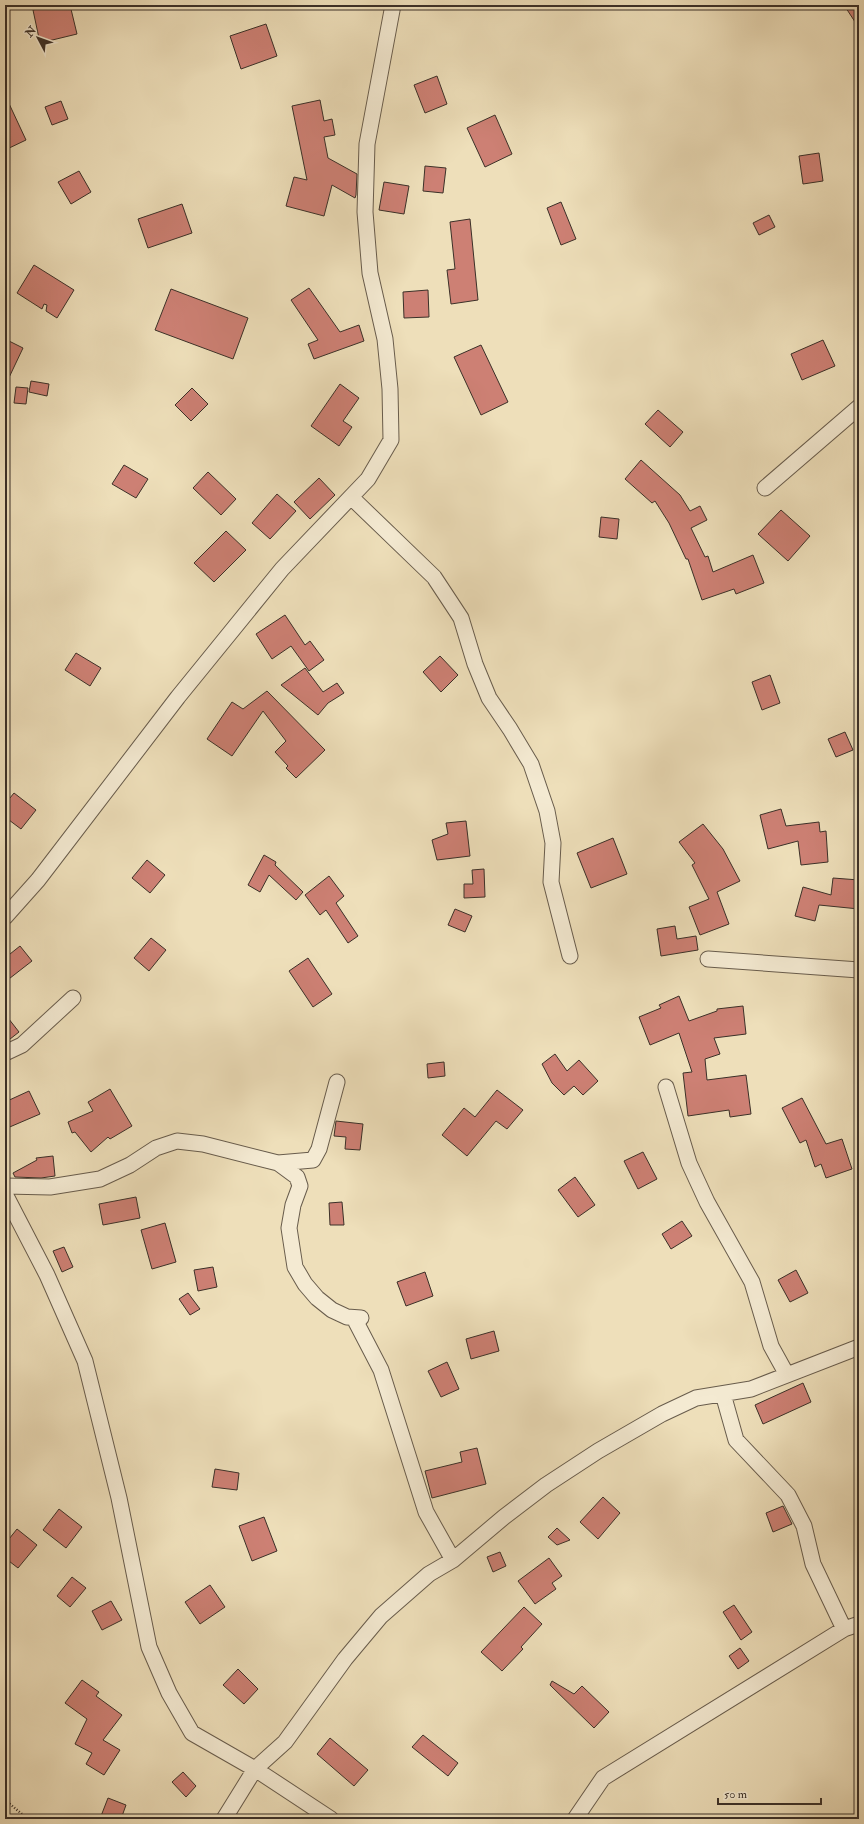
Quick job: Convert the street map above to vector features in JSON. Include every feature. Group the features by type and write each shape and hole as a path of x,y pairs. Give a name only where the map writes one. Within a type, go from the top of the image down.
{"street":[{"path":"5,917 38,880 178,697 282,569 368,479 391,440 390,390 385,339 370,273 365,212 367,144 393,5"},
{"path":"765,488 859,407"},
{"path":"351,497 434,577 461,618 475,664 489,698 531,764 547,811 553,843 551,882 570,956"},
{"path":"708,959 859,970"},
{"path":"5,1053 22,1045 73,998"},
{"path":"5,1186 50,1187 100,1179 130,1165 156,1148 177,1141 203,1144 278,1163 313,1160 319,1149 337,1082"},
{"path":"666,1087 689,1162 707,1202 752,1282 771,1346 787,1375"},
{"path":"278,1163 297,1177 300,1186 293,1205 289,1228 295,1267 305,1284 317,1298 332,1310 347,1318 361,1318 356,1322 381,1370 426,1512 453,1560"},
{"path":"5,1194 47,1275 85,1362 120,1498 149,1647 169,1693 192,1733 255,1769 331,1819"},
{"path":"224,1819 255,1769 285,1742 345,1659 381,1616 429,1574 453,1560 504,1517 546,1485 662,1414 696,1398 751,1390 859,1348"},
{"path":"723,1394 736,1440 788,1495 804,1526 813,1564 844,1629"},
{"path":"575,1819 603,1778 844,1629 859,1624"}],"path":[{"path":"5,1800 28,1819"}],"building":[{"path":"55,5 70,5 77,34 40,43 33,10"},
{"path":"844,5 859,5 859,28"},
{"path":"266,24 277,56 241,69 230,36"},
{"path":"437,76 447,104 425,113 414,85"},
{"path":"5,95 26,140 5,150"},
{"path":"320,100 324,121 332,119 335,135 324,137 328,158 357,174 355,198 332,185 324,216 286,206 294,177 307,180 292,106"},
{"path":"61,101 68,119 52,125 45,107"},
{"path":"495,115 512,154 485,167 467,128"},
{"path":"819,153 823,181 803,184 799,156"},
{"path":"425,166 446,168 443,193 423,191"},
{"path":"79,171 91,192 71,204 58,182"},
{"path":"384,182 409,186 404,214 379,210"},
{"path":"561,202 576,239 561,245 547,208"},
{"path":"182,204 192,233 148,248 138,219"},
{"path":"769,215 775,227 759,235 753,223"},
{"path":"470,219 478,300 451,304 447,270 455,269 450,222"},
{"path":"34,265 74,290 57,318 46,311 47,305 44,304 42,309 17,293"},
{"path":"309,288 340,332 359,325 364,341 314,359 308,344 318,340 291,300"},
{"path":"171,289 248,318 233,359 155,330"},
{"path":"428,290 429,317 404,318 403,292"},
{"path":"5,339 23,348 5,386"},
{"path":"823,340 835,366 802,380 791,354"},
{"path":"481,345 508,402 481,415 454,357"},
{"path":"31,381 49,384 47,396 29,392"},
{"path":"340,384 359,398 343,421 352,427 339,446 311,426"},
{"path":"16,387 28,388 26,404 14,403"},
{"path":"192,388 208,404 191,421 175,405"},
{"path":"658,410 683,432 670,447 645,424"},
{"path":"641,460 680,495 690,511 700,506 707,520 691,528 705,557 708,556 713,572 753,555 764,583 736,594 734,589 702,600 688,559 686,559 669,523 655,501 652,503 625,479"},
{"path":"124,465 148,479 136,498 112,484"},
{"path":"208,472 236,499 221,515 193,488"},
{"path":"319,478 335,495 310,519 294,502"},
{"path":"277,494 296,511 270,539 252,523"},
{"path":"781,510 810,536 788,561 758,534"},
{"path":"601,517 619,519 617,539 599,537"},
{"path":"226,531 246,550 214,582 194,563"},
{"path":"285,615 305,645 310,641 324,660 309,671 291,646 272,659 256,634"},
{"path":"76,653 101,668 90,686 65,670"},
{"path":"440,656 458,675 441,692 423,672"},
{"path":"305,668 323,692 337,683 344,693 328,703 318,715 281,685"},
{"path":"770,675 780,703 762,710 752,682"},
{"path":"267,691 325,750 296,778 286,768 288,766 275,752 286,741 263,711 232,756 207,739 232,702 243,709"},
{"path":"845,732 853,750 836,757 828,739"},
{"path":"14,793 36,810 21,829 5,817 5,804"},
{"path":"781,809 786,826 819,822 820,832 826,831 828,862 801,865 798,841 768,849 760,815"},
{"path":"466,821 470,856 437,860 432,840 448,834 446,823"},
{"path":"703,824 723,849 740,881 717,892 729,924 700,935 689,907 709,899 692,865 695,863 679,842"},
{"path":"613,838 627,874 591,888 577,853"},
{"path":"264,855 276,862 275,865 303,892 296,900 269,875 260,892 248,885"},
{"path":"147,860 165,875 150,893 132,878"},
{"path":"484,869 485,897 464,898 464,884 473,884 472,870"},
{"path":"329,876 344,896 336,903 358,936 348,943 326,910 320,915 305,895"},
{"path":"833,878 859,880 859,909 819,905 815,921 795,916 803,887 831,895"},
{"path":"455,909 472,916 465,932 448,925"},
{"path":"675,926 677,939 696,936 698,950 661,956 657,929"},
{"path":"151,938 166,950 149,971 134,958"},
{"path":"20,946 32,961 5,982 5,958"},
{"path":"308,958 332,994 313,1007 289,971"},
{"path":"679,996 689,1021 717,1011 717,1009 743,1006 746,1034 714,1038 720,1054 705,1059 707,1080 746,1075 751,1114 730,1117 729,1110 688,1116 683,1073 692,1072 679,1033 650,1045 639,1017 661,1008 659,1005"},
{"path":"5,1014 19,1032 5,1043"},
{"path":"555,1054 567,1071 579,1060 598,1081 583,1095 574,1086 564,1095 552,1083 542,1064"},
{"path":"444,1062 445,1076 428,1078 427,1064"},
{"path":"110,1089 132,1126 110,1139 108,1137 91,1152 75,1132 72,1133 68,1122 93,1111 88,1102"},
{"path":"497,1090 523,1110 507,1129 496,1121 467,1156 442,1135 464,1108 475,1117"},
{"path":"29,1091 40,1114 5,1129 5,1102"},
{"path":"802,1098 826,1144 842,1139 852,1169 826,1178 821,1164 815,1167 806,1140 800,1143 782,1108"},
{"path":"336,1121 363,1124 360,1150 345,1149 346,1137 334,1136"},
{"path":"643,1152 657,1179 638,1189 624,1161"},
{"path":"53,1156 55,1176 41,1178 15,1177 13,1173 37,1160 36,1158"},
{"path":"575,1177 595,1205 578,1217 558,1190"},
{"path":"136,1197 140,1218 103,1225 99,1204"},
{"path":"342,1202 344,1225 330,1225 329,1203"},
{"path":"682,1221 692,1236 671,1249 662,1234"},
{"path":"165,1223 176,1262 152,1269 141,1230"},
{"path":"64,1247 73,1267 62,1272 53,1251"},
{"path":"213,1267 217,1287 198,1291 194,1270"},
{"path":"796,1270 808,1293 790,1302 778,1280"},
{"path":"425,1272 433,1296 406,1306 397,1282"},
{"path":"188,1293 200,1309 190,1315 179,1299"},
{"path":"494,1331 499,1351 471,1359 466,1339"},
{"path":"447,1362 459,1389 441,1397 428,1371"},
{"path":"803,1383 811,1402 763,1424 755,1405"},
{"path":"477,1448 486,1484 432,1498 425,1471 462,1462 460,1452"},
{"path":"215,1469 239,1473 237,1490 212,1487"},
{"path":"603,1497 620,1513 598,1539 580,1522"},
{"path":"783,1506 792,1524 773,1532 766,1513"},
{"path":"59,1509 82,1527 66,1548 43,1530"},
{"path":"264,1517 277,1551 252,1561 239,1526"},
{"path":"557,1528 570,1540 557,1545 548,1537"},
{"path":"17,1529 37,1545 18,1568 5,1558 5,1544"},
{"path":"500,1552 506,1566 493,1572 487,1557"},
{"path":"549,1558 562,1576 552,1583 556,1589 535,1604 518,1581"},
{"path":"72,1577 86,1588 70,1607 57,1596"},
{"path":"210,1585 225,1607 200,1624 185,1602"},
{"path":"111,1601 122,1620 102,1630 92,1611"},
{"path":"734,1605 752,1632 741,1640 723,1612"},
{"path":"524,1607 542,1624 521,1647 523,1649 502,1671 481,1652"},
{"path":"740,1648 749,1661 738,1669 729,1656"},
{"path":"238,1669 258,1689 244,1704 223,1685"},
{"path":"82,1680 99,1692 96,1696 122,1715 103,1740 120,1750 104,1775 86,1764 92,1753 75,1744 87,1719 65,1703"},
{"path":"552,1681 574,1694 582,1686 609,1712 594,1728 550,1685"},
{"path":"423,1735 458,1763 448,1776 412,1747"},
{"path":"330,1738 368,1770 354,1786 317,1754"},
{"path":"183,1772 196,1786 186,1797 172,1782"},
{"path":"108,1798 126,1805 121,1819 110,1819 101,1816"}]}
